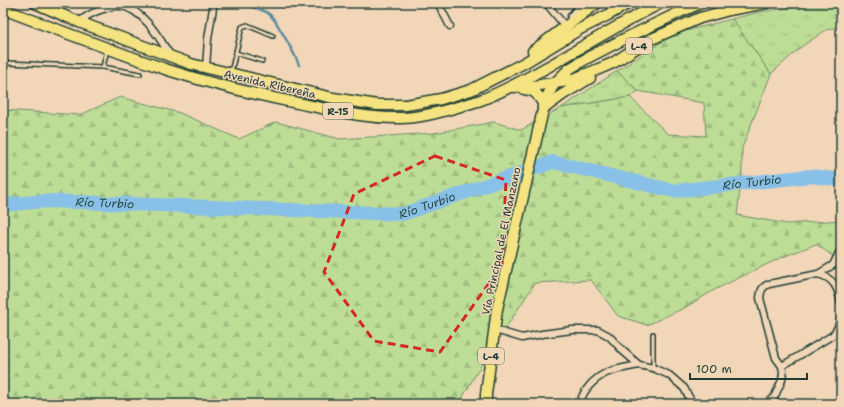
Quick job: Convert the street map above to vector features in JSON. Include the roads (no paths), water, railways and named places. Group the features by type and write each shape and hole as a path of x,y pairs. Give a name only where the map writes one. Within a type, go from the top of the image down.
{"main road":[{"name":"Avenida Ribereña","path":"36,3 79,22 191,64 333,98 377,105 406,105 441,100 471,90 524,63 580,29 608,16 629,3"},
{"path":"513,68 520,61 597,3"},
{"name":"Avenida Ribereña","path":"3,9 170,70 230,88 369,117 403,118 422,116 449,110 480,100 512,87 635,16 661,3"},
{"path":"543,107 556,83 569,69 589,57 701,3"},
{"name":"L-4","path":"512,87 569,81 613,63 647,41 700,18 766,3"},
{"path":"543,107 613,63"},
{"path":"512,87 534,91 543,107"},
{"name":"Vía Principal de El Manzano","path":"486,404 497,309 543,107"}],"street":[{"path":"206,67 212,14 211,3"},
{"path":"438,3 450,26"},
{"path":"546,3 568,24 571,16 582,3"},
{"path":"79,22 87,16 107,7 119,4 128,7 146,21 171,56"},
{"path":"818,274 832,265 841,249"},
{"path":"766,404 777,401 783,372 782,366 776,358 760,298 761,289 769,284 818,274 824,275 831,279 838,290 841,302"},
{"path":"782,366 833,335 838,327 841,315"},
{"path":"495,330 522,338 572,330 598,330 609,336 639,364 669,375 684,388 691,401 691,404"},
{"path":"580,404 581,398 588,387 596,379 606,373 639,364"}],"lane":[{"path":"231,74 242,27 247,25 273,36"},
{"path":"103,67 108,48"},
{"path":"236,53 262,61"},
{"path":"6,63 103,67 140,74"},
{"path":"653,334 653,368"}],"waterway":[{"path":"247,3 252,7 267,12 272,17 277,23 299,65"},
{"name":"Río Turbio","path":"3,205 46,201 403,214 553,162 674,191 811,176 841,180"}]}
